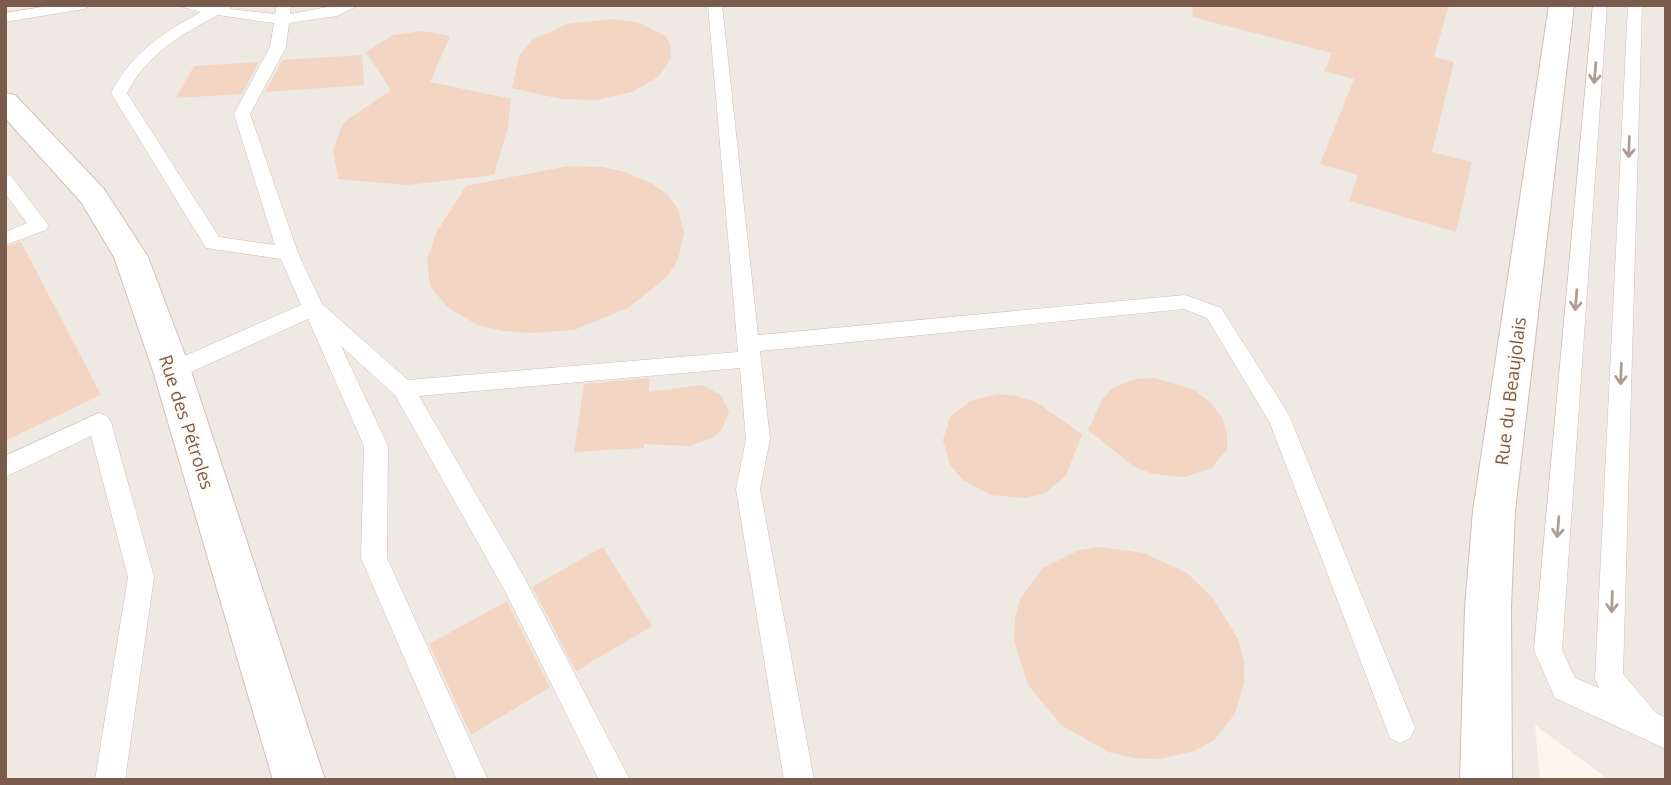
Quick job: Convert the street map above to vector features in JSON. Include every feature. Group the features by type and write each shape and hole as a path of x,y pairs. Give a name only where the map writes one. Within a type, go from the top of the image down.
{"street":[{"name":"Rue du Beaujolais","path":"1486,780 1488,608 1494,511 1562,5"},
{"name":"Rue des Pétroles","path":"5,101 93,196 131,257 172,371 299,780"}],"lane":[{"path":"5,18 85,5"},
{"path":"182,5 283,13 335,13 352,5"},
{"path":"715,5 758,439 748,489 799,780"},
{"path":"1600,5 1548,650 1565,688 1656,728"},
{"path":"1635,5 1609,679 1656,728"},
{"path":"222,8 162,40 143,55 127,74 119,93 213,243 288,253"},
{"path":"283,13 278,47 242,114 288,253 376,446 374,558 473,780"},
{"path":"5,180 39,226 5,239"},
{"path":"402,389 1185,302 1213,313 1281,421 1400,728"},
{"path":"172,371 313,308"},
{"path":"313,308 402,389 514,583 615,780"},
{"path":"5,467 99,422 141,577 110,780"}],"shaded area":[{"path":"5,5 1666,5 1666,780 1609,780 1535,725 1540,780 5,780"}],"building":[{"path":"1193,5 1449,5 1434,57 1454,62 1432,152 1472,162 1456,232 1349,201 1358,175 1320,164 1354,79 1324,71 1332,53 1192,17"},
{"path":"610,19 637,22 665,36 670,43 671,59 658,77 632,92 597,100 561,99 512,88 519,56 532,40 567,24"},
{"path":"422,31 450,36 430,82 511,99 508,127 494,175 407,185 338,179 333,149 343,123 391,90 366,52 393,35"},
{"path":"362,55 364,85 265,92 282,60"},
{"path":"259,62 242,94 176,98 194,66"},
{"path":"568,166 603,167 625,172 653,184 668,195 678,209 684,233 678,260 667,277 628,308 574,330 531,333 503,331 478,325 448,308 430,286 427,260 436,233 466,186"},
{"path":"21,242 101,395 5,441 5,247"},
{"path":"650,378 649,392 702,385 721,395 729,412 721,431 713,438 689,446 644,444 644,448 574,452 584,384"},
{"path":"1155,378 1194,390 1210,402 1222,417 1227,433 1227,449 1212,468 1185,477 1153,474 1133,466 1088,430 1102,400 1112,388 1136,379"},
{"path":"997,394 1036,402 1082,434 1066,476 1045,493 1025,498 991,495 963,480 950,465 943,440 950,417 970,401"},
{"path":"603,547 652,626 576,671 532,587"},
{"path":"1100,547 1144,553 1187,573 1213,598 1238,639 1244,661 1244,683 1235,714 1214,740 1195,751 1159,759 1133,758 1108,752 1061,725 1028,685 1014,640 1020,599 1043,568 1079,550"},
{"path":"507,601 550,687 471,735 429,644"}]}
